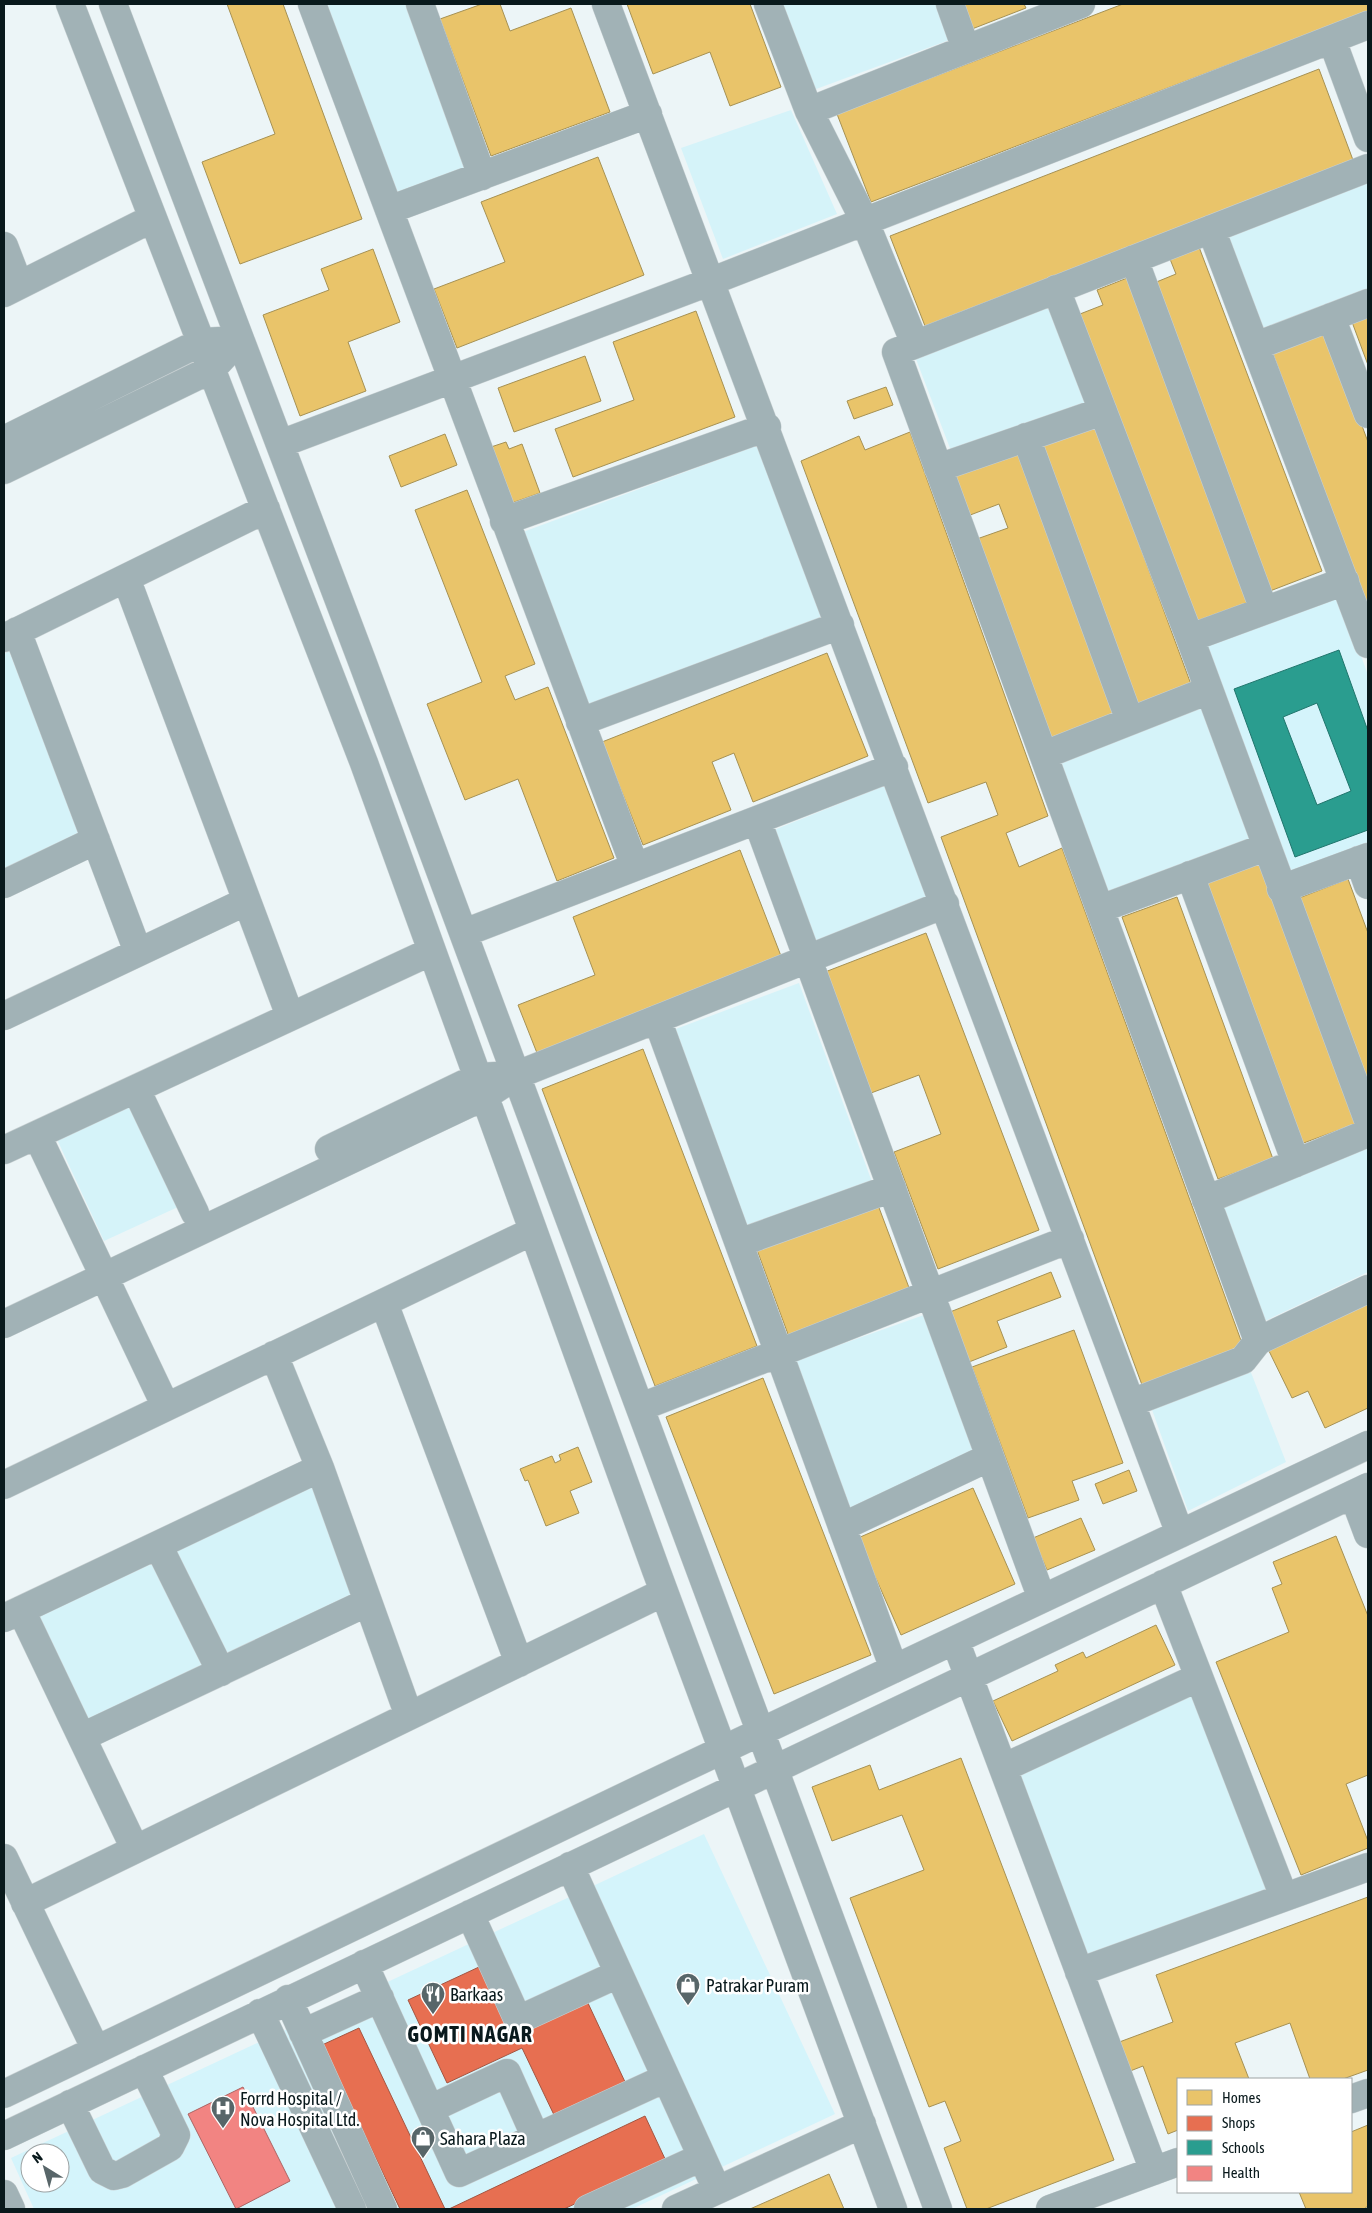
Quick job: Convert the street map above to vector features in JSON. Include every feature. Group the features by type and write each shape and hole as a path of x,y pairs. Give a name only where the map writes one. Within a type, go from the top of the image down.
{"street":[{"path":"70,4 364,763 664,1592 893,2209"},
{"path":"113,4 464,933 938,2209"},
{"path":"312,4 634,867"},
{"path":"420,4 482,176"},
{"path":"606,4 767,427 1180,1534"},
{"path":"768,4 809,111 865,222 915,344"},
{"path":"950,4 966,49"},
{"path":"809,111 966,49 1040,11 1081,4"},
{"path":"280,444 712,281 1368,26"},
{"path":"1332,40 1368,138"},
{"path":"389,210 648,114"},
{"path":"1258,1341 896,352 1368,168"},
{"path":"4,246 11,289 153,218"},
{"path":"1212,229 1366,633"},
{"path":"1134,259 1264,610"},
{"path":"1056,289 1190,638 1368,1120"},
{"path":"1256,346 1368,303"},
{"path":"1331,317 1368,414"},
{"path":"4,440 201,342 241,341"},
{"path":"4,470 212,369 241,341"},
{"path":"938,468 1103,411"},
{"path":"504,520 767,427"},
{"path":"1026,437 1130,721"},
{"path":"138,952 96,840 10,635 266,509"},
{"path":"126,578 290,1016"},
{"path":"1190,638 1345,581"},
{"path":"580,722 840,625"},
{"path":"1044,755 1209,690"},
{"path":"464,933 894,767"},
{"path":"757,820 1042,1598"},
{"path":"4,884 96,840"},
{"path":"1100,910 1266,847"},
{"path":"1282,889 1364,859 1368,885"},
{"path":"1190,875 1296,1162"},
{"path":"4,1016 248,901"},
{"path":"4,1324 195,1213 481,1087 517,1075 945,904"},
{"path":"4,1150 432,950"},
{"path":"658,1019 894,1669"},
{"path":"4,1306 102,1268 481,1087"},
{"path":"136,1089 195,1213"},
{"path":"1206,1200 1368,1133"},
{"path":"37,1135 102,1268 166,1407"},
{"path":"739,1243 892,1188"},
{"path":"4,1485 533,1231"},
{"path":"641,1407 1070,1239"},
{"path":"1131,1403 1243,1360 1258,1341 1368,1288"},
{"path":"384,1303 519,1663"},
{"path":"274,1355 320,1468 409,1716"},
{"path":"4,2094 1042,1598 1368,1445"},
{"path":"842,1527 990,1457"},
{"path":"135,1849 82,1737 12,1614 320,1468"},
{"path":"4,2136 288,1999 1361,1491 1368,1534"},
{"path":"158,1545 221,1672"},
{"path":"1163,1584 1284,1897"},
{"path":"25,1903 664,1592"},
{"path":"82,1737 368,1602"},
{"path":"955,1640 1080,1972 1166,2167 1050,2209"},
{"path":"1003,1768 1199,1677"},
{"path":"4,1858 96,2050"},
{"path":"570,1866 717,2190"},
{"path":"1080,1972 1368,1867"},
{"path":"470,1914 518,2020 618,1974"},
{"path":"364,1964 459,2173 666,2078"},
{"path":"303,2033 380,1998"},
{"path":"288,1999 383,2209"},
{"path":"260,2013 352,2209"},
{"path":"70,2104 102,2170 114,2176 122,2174 170,2148 176,2135 144,2068"},
{"path":"430,2108 507,2073 536,2138"},
{"path":"1352,2099 1368,2093"},
{"path":"676,2209 862,2124"},
{"path":"588,2209 702,2157"},
{"path":"4,2194 11,2209"}],"shaded area":[{"path":"332,4 405,4 466,167 395,194 324,7"},
{"path":"776,4 939,4 952,39 808,92"},
{"path":"791,110 837,214 723,259 681,148"},
{"path":"1368,181 1368,290 1260,332 1224,237"},
{"path":"1053,306 1091,402 953,456 916,359"},
{"path":"761,444 826,623 588,710 523,532"},
{"path":"1338,593 1368,675 1368,846 1287,877 1201,645"},
{"path":"9,651 81,835 4,874 4,654"},
{"path":"1203,704 1255,841 1107,897 1056,760"},
{"path":"884,786 929,900 814,945 769,832"},
{"path":"799,983 872,1182 746,1229 673,1030"},
{"path":"129,1101 178,1207 104,1241 55,1135"},
{"path":"1366,1142 1368,1148 1368,1272 1265,1321 1219,1201"},
{"path":"924,1315 977,1453 849,1515 794,1361"},
{"path":"1250,1370 1286,1462 1188,1511 1150,1404"},
{"path":"313,1484 352,1598 225,1658 171,1550"},
{"path":"155,1562 205,1670 86,1726 36,1618"},
{"path":"1194,1693 1268,1889 1086,1961 1017,1773"},
{"path":"704,1834 835,2114 632,2209 34,2209 27,2193 70,2193 70,2143 43,2143"},
{"path":"20,2154 20,2178 11,2158"}],"building: Homes":[{"path":"227,4 283,4 362,219 240,264 202,162 275,134"},
{"path":"482,4 500,4 510,31 571,8 610,112 491,156 440,19"},
{"path":"627,4 750,4 781,87 730,106 710,52 653,74"},
{"path":"962,4 1024,4 1026,8 972,29"},
{"path":"1123,4 1368,4 1368,11 871,202 837,114"},
{"path":"1319,69 1353,160 925,326 890,236"},
{"path":"598,157 644,275 457,348 434,289 505,262 481,202"},
{"path":"1199,247 1322,571 1270,591 1154,283 1176,274 1170,259"},
{"path":"373,249 400,322 348,342 366,391 300,416 263,315 329,290 321,269"},
{"path":"1127,278 1249,602 1197,621 1080,314 1103,305 1097,290"},
{"path":"696,311 735,417 573,477 555,429 634,400 613,342"},
{"path":"1368,316 1368,365 1352,322"},
{"path":"1327,331 1368,442 1368,612 1272,351"},
{"path":"585,356 601,401 514,432 498,388"},
{"path":"886,387 893,405 854,419 847,401"},
{"path":"1095,424 1192,687 1137,707 1040,445"},
{"path":"910,432 1048,816 1006,833 1019,867 1062,848 1243,1346 1142,1385 941,837 998,815 986,782 928,803 801,461 859,436 865,450"},
{"path":"445,434 457,465 401,487 389,456"},
{"path":"506,442 509,449 522,444 540,493 509,504 488,448"},
{"path":"1019,450 1118,715 1049,740 974,540 1008,528 999,504 965,517 950,477"},
{"path":"467,490 535,664 505,676 515,700 548,687 614,858 557,881 518,779 465,800 427,704 482,682 415,510"},
{"path":"827,653 868,756 753,802 734,753 712,762 731,810 643,845 602,742"},
{"path":"740,850 781,956 537,1053 518,1005 595,975 573,917"},
{"path":"1259,861 1355,1124 1301,1144 1204,882"},
{"path":"1348,879 1368,933 1368,1093 1294,900"},
{"path":"1177,897 1273,1159 1218,1179 1122,917"},
{"path":"926,933 1039,1230 938,1269 894,1152 941,1134 919,1075 871,1093 825,972"},
{"path":"643,1049 757,1346 655,1386 542,1089"},
{"path":"878,1205 911,1293 789,1337 757,1250"},
{"path":"1051,1272 1061,1297 997,1321 1007,1347 969,1362 950,1312"},
{"path":"1368,1302 1368,1408 1325,1428 1308,1391 1292,1398 1268,1349"},
{"path":"1074,1330 1123,1463 1072,1481 1079,1500 1028,1518 972,1367"},
{"path":"763,1378 871,1655 774,1694 666,1417"},
{"path":"578,1447 592,1482 570,1491 579,1513 546,1526 528,1480 525,1481 520,1469 552,1456 555,1463 561,1460 559,1455"},
{"path":"1129,1470 1137,1491 1103,1504 1095,1484"},
{"path":"973,1488 1015,1584 901,1635 858,1538"},
{"path":"1081,1518 1095,1550 1047,1570 1033,1538"},
{"path":"1336,1536 1368,1616 1368,1775 1346,1784 1368,1841 1368,1848 1301,1875 1216,1662 1289,1632 1272,1588 1282,1584 1273,1562"},
{"path":"1156,1625 1175,1665 1012,1741 993,1701 1058,1671 1055,1665 1083,1652 1086,1658"},
{"path":"961,1758 1114,2160 986,2209 967,2209 944,2148 961,2141 945,2101 929,2107 850,1898 924,1870 902,1815 832,1841 812,1787 870,1765 879,1790"},
{"path":"1368,1897 1368,2070 1346,2078 1310,2078 1290,2023 1235,2043 1249,2078 1177,2078 1177,2130 1168,2134 1143,2066 1125,2073 1114,2044 1173,2022 1156,1975"},
{"path":"1368,2125 1368,2206 1364,2209 1306,2209 1299,2193 1352,2193 1352,2132"},
{"path":"829,2174 844,2209 750,2209"}],"building: Shops":[{"path":"479,1967 512,2036 587,2001 626,2084 555,2117 522,2048 447,2083 408,2000"},
{"path":"359,2028 445,2209 400,2209 322,2045"},
{"path":"645,2116 666,2161 564,2209 449,2209"}],"building: Schools":[{"path":"1339,650 1368,731 1368,830 1295,857 1234,689","holes":["1317,703 1351,791 1317,805 1283,717"]}],"building: Health":[{"path":"243,2087 290,2181 236,2209 188,2114"}],"place":[{"name":"Patrakar Puram","path":"688,2006"},
{"name":"Barkaas","path":"433,2015"},
{"name":"Forrd Hospital / Nova Hospital Ltd.","path":"223,2129"},
{"name":"Sahara Plaza","path":"423,2159"}],"district":[{"name":"GOMTI NAGAR","path":"470,2034"}]}
